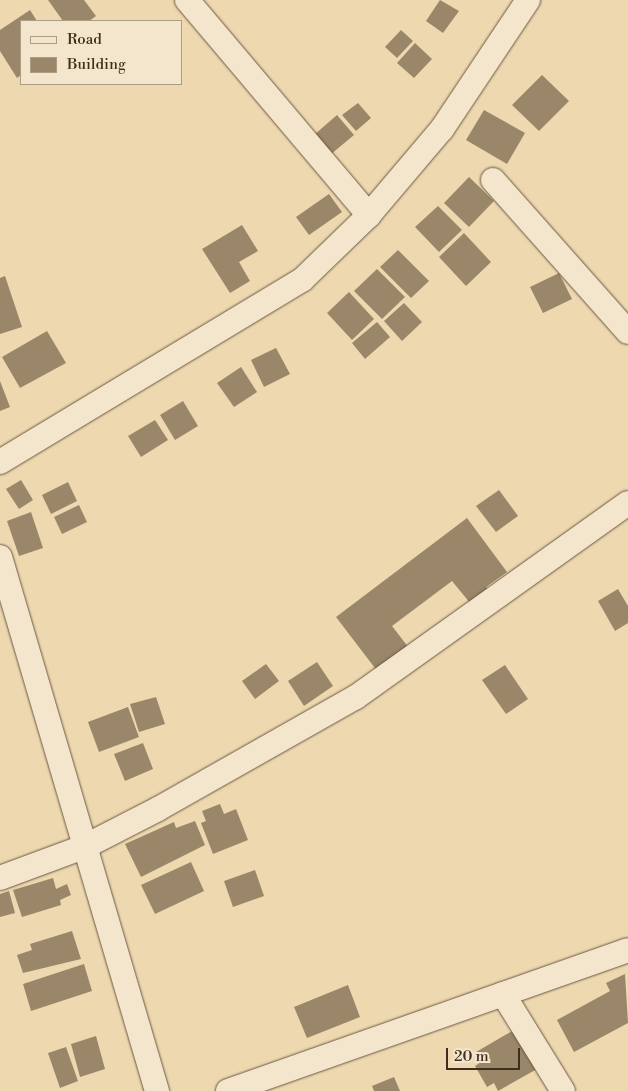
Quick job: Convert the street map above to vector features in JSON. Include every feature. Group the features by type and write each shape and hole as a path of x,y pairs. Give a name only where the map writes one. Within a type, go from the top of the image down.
{"street":[{"path":"187,0 369,215"},
{"path":"0,462 302,280 369,215 442,130 528,0"},
{"path":"493,180 628,332"},
{"path":"0,878 86,846 356,697 628,503"},
{"path":"0,556 157,1091"},
{"path":"228,1091 628,950"},
{"path":"503,994 563,1091"}],"building":[{"path":"48,0 84,0 96,16 90,20 62,20"},
{"path":"440,0 459,11 443,33 426,21"},
{"path":"30,10 36,20 20,20 20,76 17,78 0,51 0,30"},
{"path":"401,30 413,41 397,58 385,47"},
{"path":"415,43 432,59 414,78 397,63"},
{"path":"542,75 569,101 539,131 512,105"},
{"path":"358,103 371,118 356,131 342,115"},
{"path":"484,110 525,133 507,164 466,140"},
{"path":"337,115 354,135 330,155 314,135"},
{"path":"469,177 494,201 469,227 444,203"},
{"path":"329,194 342,212 309,235 296,217"},
{"path":"438,206 462,230 439,252 415,227"},
{"path":"242,225 258,251 239,262 250,281 230,293 202,249"},
{"path":"464,233 491,262 466,286 439,257"},
{"path":"398,250 429,281 411,298 380,267"},
{"path":"377,269 405,297 382,319 354,291"},
{"path":"559,273 572,299 543,313 530,287"},
{"path":"5,276 22,327 0,334 0,278"},
{"path":"349,292 374,319 352,340 327,313"},
{"path":"404,303 422,322 402,341 384,321"},
{"path":"377,322 390,337 365,359 352,343"},
{"path":"47,331 66,363 20,388 2,357"},
{"path":"276,348 290,374 264,387 251,360"},
{"path":"241,367 257,392 234,407 217,383"},
{"path":"0,381 10,407 0,411"},
{"path":"183,401 198,426 175,440 160,415"},
{"path":"155,420 168,440 141,457 128,436"},
{"path":"21,480 33,500 19,509 6,489"},
{"path":"68,482 77,501 51,514 42,495"},
{"path":"499,490 518,516 496,532 476,506"},
{"path":"79,505 87,522 62,534 54,517"},
{"path":"31,512 43,548 19,556 7,521"},
{"path":"467,518 507,572 486,587 493,596 475,609 452,581 392,626 412,652 381,676 336,617"},
{"path":"618,589 628,606 628,623 615,631 598,601"},
{"path":"317,662 333,686 304,706 288,681"},
{"path":"266,664 279,681 255,699 242,681"},
{"path":"505,665 528,699 506,714 482,680"},
{"path":"156,697 165,724 139,732 130,704"},
{"path":"128,707 139,737 99,752 88,722"},
{"path":"143,743 153,769 125,781 114,754"},
{"path":"220,804 224,814 236,809 248,840 213,854 201,823 206,821 202,811"},
{"path":"195,821 205,845 141,877 125,844 174,822 176,828"},
{"path":"191,862 204,891 155,914 141,885"},
{"path":"255,870 264,896 233,907 224,881"},
{"path":"53,878 56,889 67,884 71,895 60,900 61,905 22,917 13,890"},
{"path":"9,891 15,913 0,917 0,894"},
{"path":"72,931 81,959 23,973 17,955 32,950 30,944"},
{"path":"84,964 92,991 31,1011 23,984"},
{"path":"625,974 628,1023 574,1052 557,1020 610,991 606,983"},
{"path":"348,985 360,1017 307,1038 294,1007"},
{"path":"514,1030 537,1069 498,1091 494,1083 487,1087 475,1066 481,1062 476,1052"},
{"path":"96,1036 105,1069 80,1077 71,1044"},
{"path":"66,1047 78,1081 60,1088 48,1053"},
{"path":"394,1077 400,1091 374,1091 372,1086"}]}
